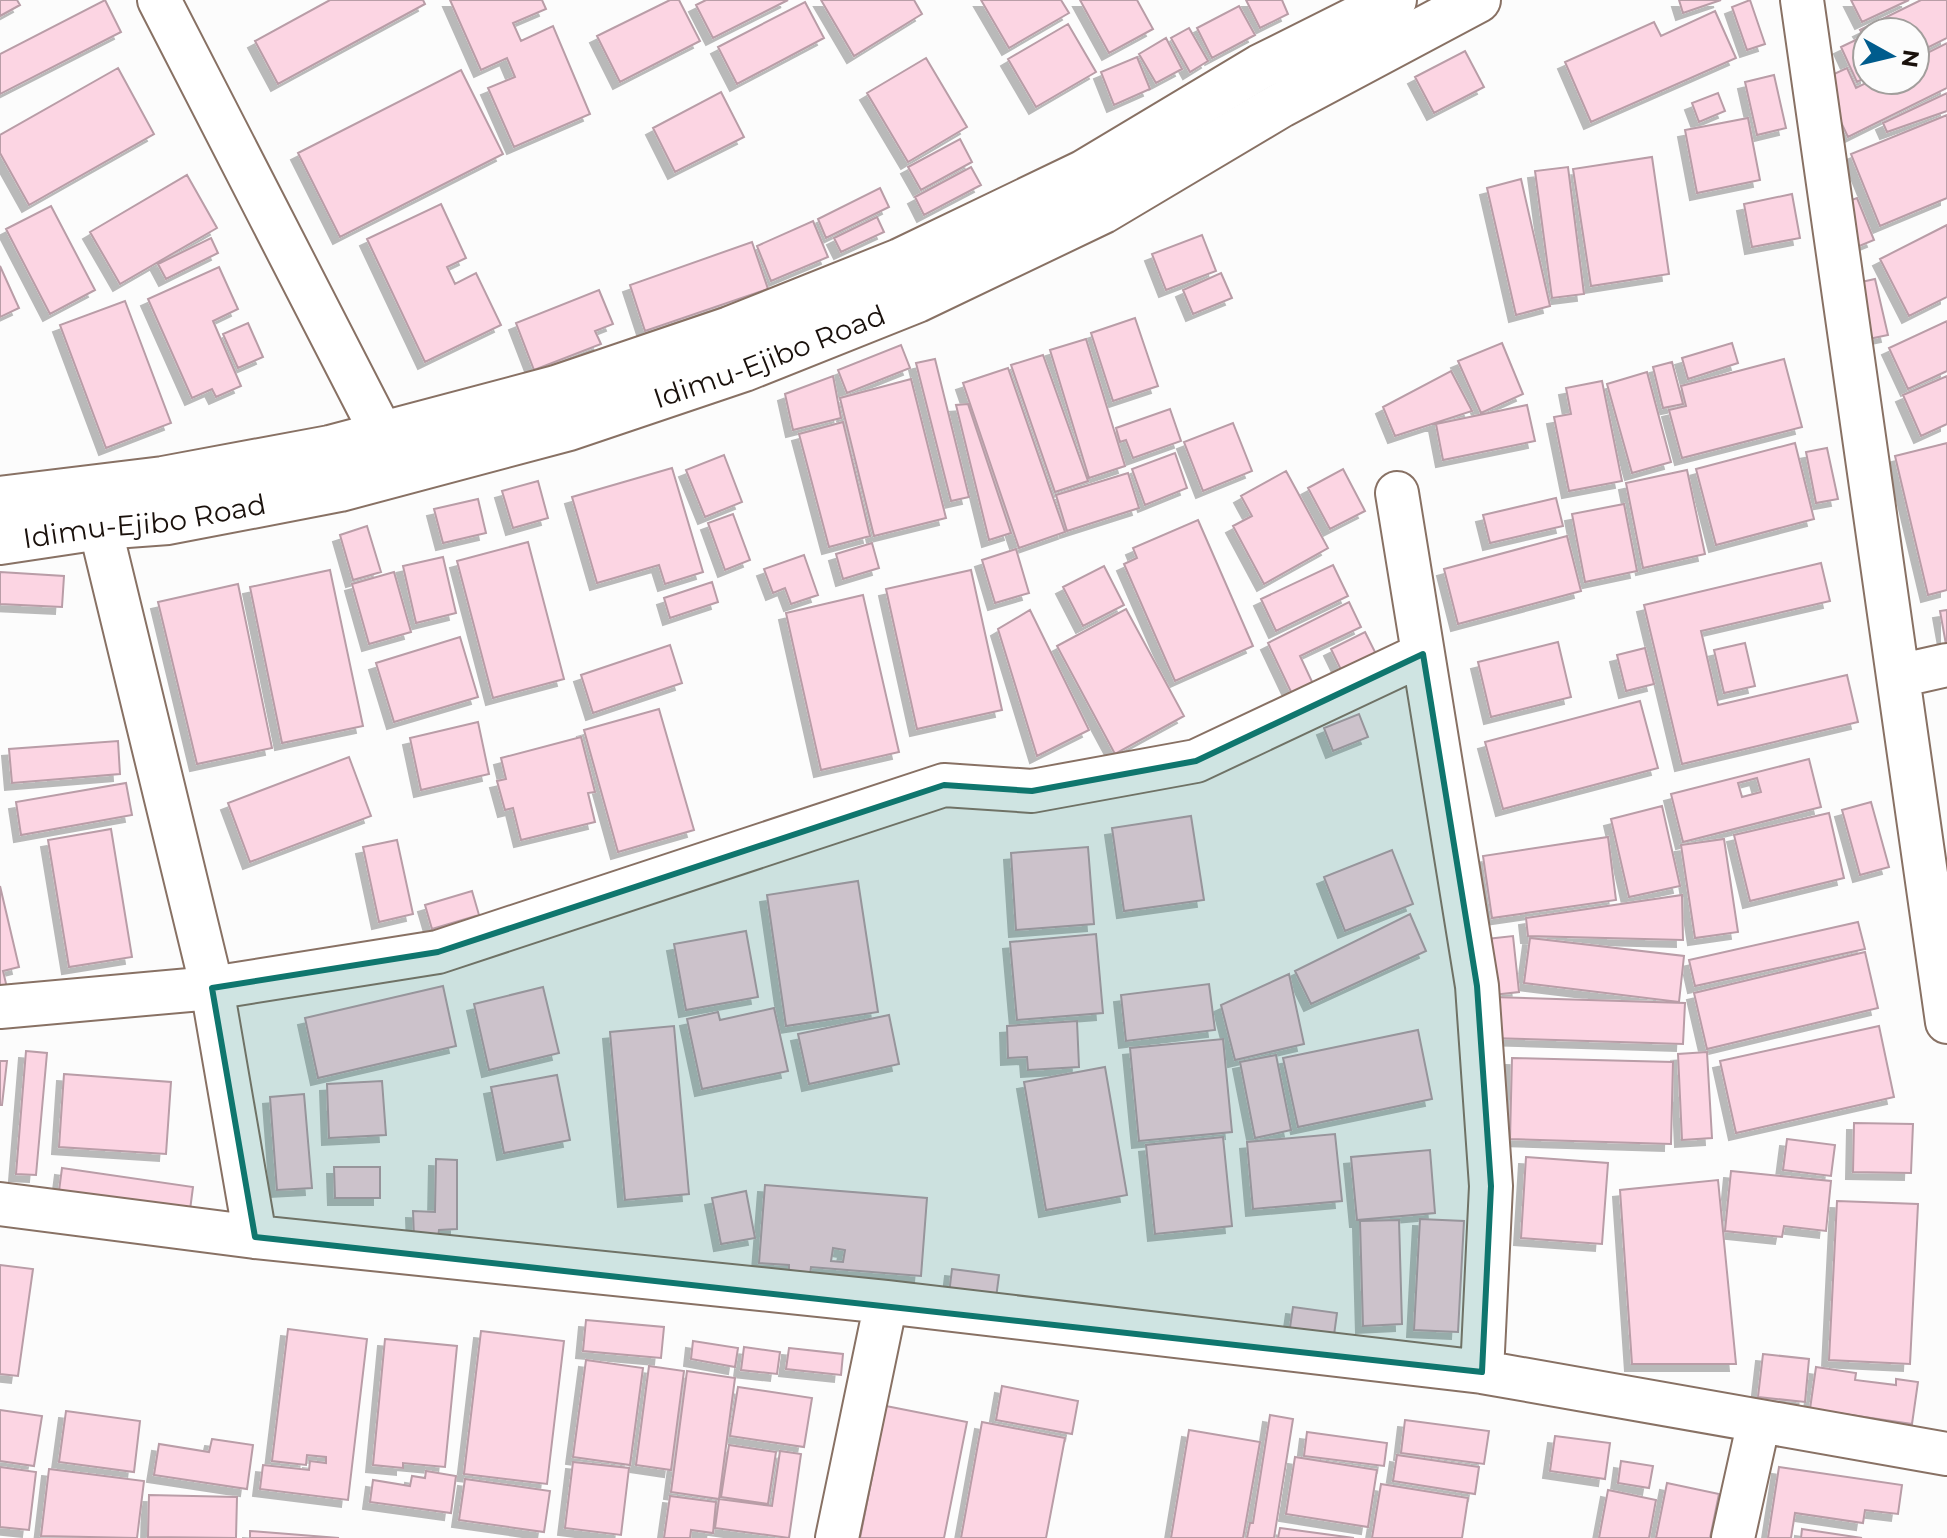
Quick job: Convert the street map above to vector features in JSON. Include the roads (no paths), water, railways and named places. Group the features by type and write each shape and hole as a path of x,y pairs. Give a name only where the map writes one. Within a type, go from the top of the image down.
{"main road":[{"name":"Idimu-Ejibo Road","path":"0,499 163,479 330,448 571,383 730,329 900,261 1083,173 1260,67 1394,0"},
{"name":"Idimu-Ejibo Road","path":"0,542 100,527 168,522 340,489 569,428 744,369 917,300 1103,211 1281,105 1478,0"}],"street":[{"path":"159,0 382,434"},
{"path":"1802,0 1947,1022"},
{"path":"1397,493 1477,986 1491,1186 1482,1372"},
{"path":"100,527 212,988 255,1237"},
{"path":"0,1007 212,988 438,952 944,785 1032,791 1196,761 1423,654"},
{"path":"1898,676 1947,665"},
{"path":"0,1204 255,1237 886,1302 1482,1372 1947,1454"},
{"path":"837,1538 886,1302"},
{"path":"1733,1538 1759,1421"}]}
